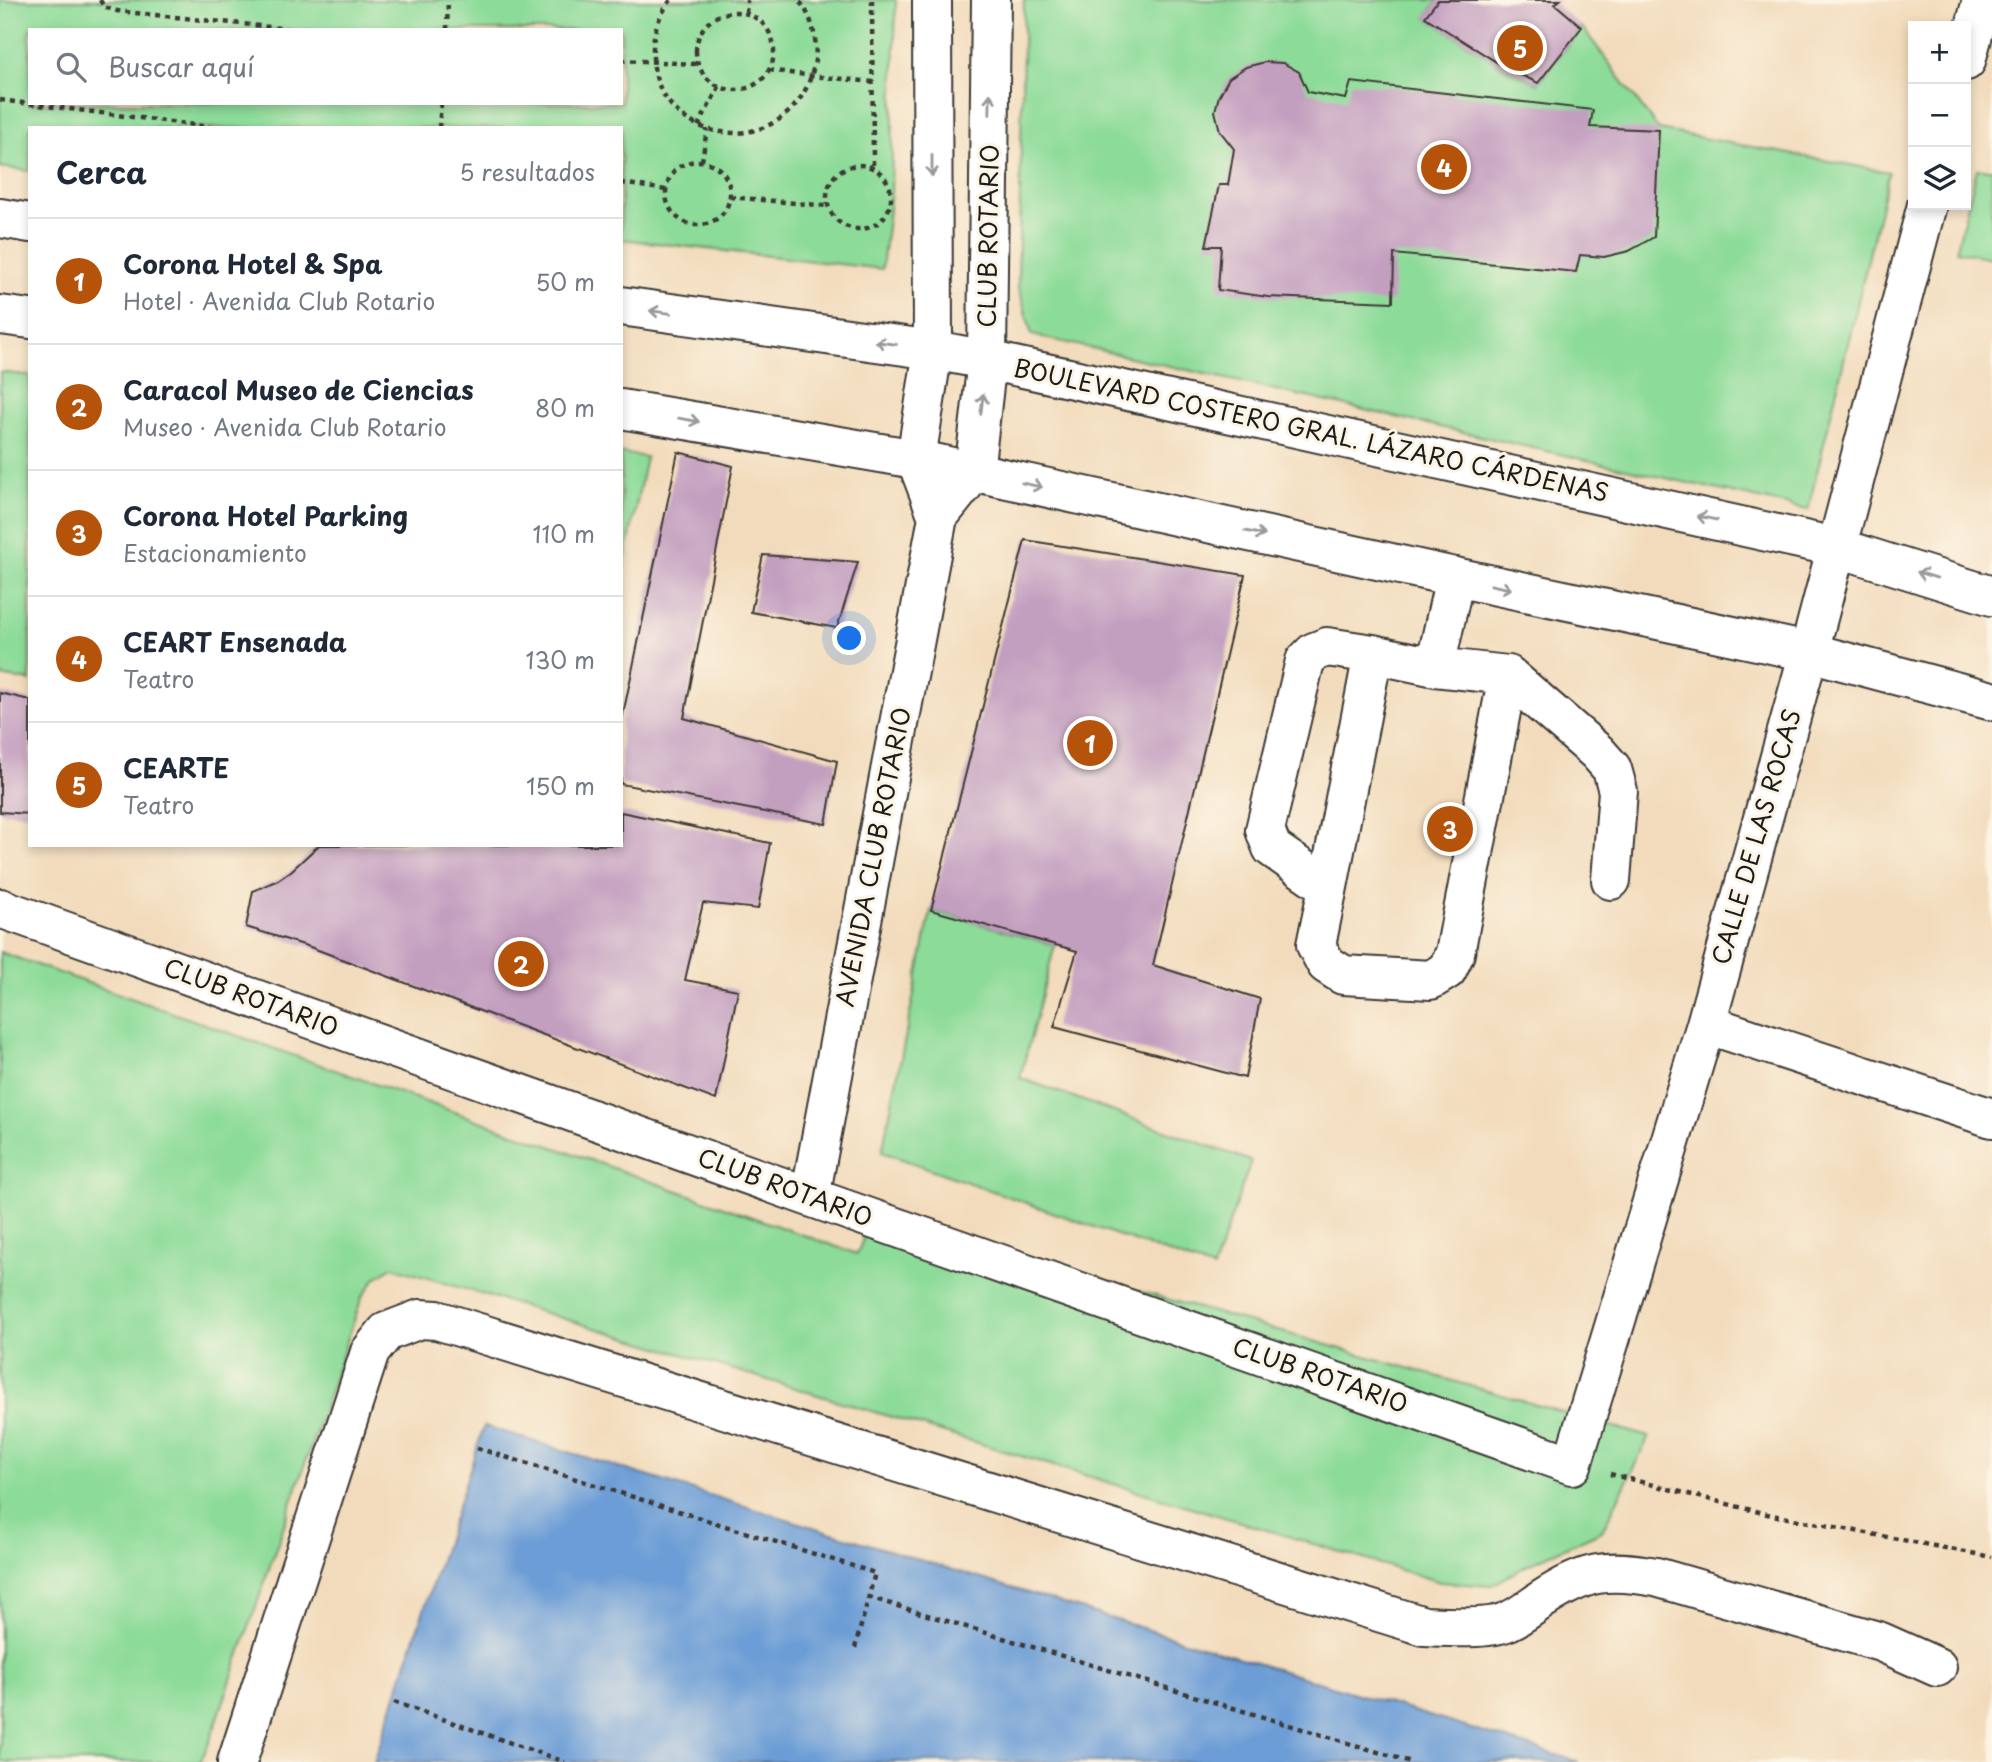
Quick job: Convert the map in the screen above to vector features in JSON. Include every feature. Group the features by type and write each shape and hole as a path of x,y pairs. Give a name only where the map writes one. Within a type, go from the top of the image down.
{"main road":[{"path":"932,0 933,349 916,459 938,517"},
{"name":"CLUB ROTARIO","path":"974,472 987,360 991,0"},
{"path":"1971,42 1982,0"},
{"name":"CALLE DE LAS ROCAS","path":"1572,1465 1706,1024 1809,652 1926,210"},
{"path":"0,218 28,223"},
{"name":"BOULEVARD COSTERO GRAL. LÁZARO CÁRDENAS","path":"623,306 933,349 987,360 1836,547 1992,596"},
{"path":"0,315 28,319"},
{"path":"623,409 916,459 1809,652 1992,701"},
{"name":"AVENIDA CLUB ROTARIO","path":"810,1197 938,517 974,472"},
{"path":"1435,667 1455,577"},
{"path":"1328,887 1272,848 1265,830 1305,661 1314,652 1327,647 1373,653 1435,667 1508,675 1597,752 1612,769 1618,791 1611,880"},
{"path":"1373,653 1316,945 1326,964 1342,975 1431,980 1447,970 1455,953 1508,675"},
{"name":"CLUB ROTARIO","path":"0,908 1572,1465"},
{"path":"1706,1024 1992,1118"},
{"path":"237,1762 370,1352 386,1332 421,1319 438,1320 1424,1626 1466,1627 1505,1623 1567,1584 1595,1573 1630,1572 1836,1628 1881,1642 1937,1667"}],"path":[{"path":"100,0 104,7 117,11 280,28"},
{"path":"447,28 448,0"},
{"path":"671,0 663,10 653,35 652,63 660,89 676,111 698,126 724,134 752,132 776,122 797,105 812,76 816,55 813,28 798,0"},
{"path":"746,13 747,0"},
{"path":"872,0 873,167"},
{"path":"746,13 758,19 768,29 773,41 774,53 769,70 755,85 744,89 719,87 708,80 698,64 696,46 700,33 708,22 720,15 746,13"},
{"path":"623,60 698,64"},
{"path":"769,70 873,82"},
{"path":"698,126 719,87"},
{"path":"0,100 28,104"},
{"path":"39,105 202,126"},
{"path":"439,126 441,105"},
{"path":"702,161 707,129"},
{"path":"692,161 702,161 720,169 727,177 730,197 727,208 711,223 688,224 671,211 666,190 674,171 692,161"},
{"path":"852,165 873,167 888,182 891,203 881,221 872,227 850,228 833,216 828,206 829,186 843,169 852,165"},
{"path":"623,183 666,190"},
{"path":"730,197 828,206"},
{"path":"477,1448 874,1573 855,1648"},
{"path":"1572,1465 1767,1514 1992,1558"},
{"path":"869,1597 1411,1762"},
{"path":"394,1702 565,1762"}],"green space":[{"path":"0,0 896,0 891,192 882,269 623,239 623,126 28,126 28,171 0,167"},
{"path":"1024,0 1438,0 1426,17 1506,68 1538,83 1582,27 1659,130 1889,172 1808,510 1032,335 1018,286"},
{"path":"1977,169 1992,169 1991,258 1956,251 1966,210 1971,210 1971,192"},
{"path":"0,372 28,376 28,681 0,676"},
{"path":"623,453 646,457 623,570"},
{"path":"931,910 1055,945 1020,1078 1251,1161 1213,1269 882,1152"},
{"path":"0,952 857,1254 873,1215 1649,1437 1602,1531 1537,1560 1490,1586 1440,1582 392,1267 376,1278 362,1297 210,1741 200,1762 0,1762"}],"water":[{"path":"484,1426 1579,1762 374,1762"}],"building":[{"path":"1438,0 1560,0 1555,4 1582,27 1538,83 1506,68 1425,17"},
{"path":"1265,62 1283,63 1299,72 1308,92 1346,99 1351,82 1593,110 1590,127 1659,130 1654,237 1629,251 1604,257 1580,255 1576,272 1394,254 1393,302 1268,297 1218,290 1221,246 1206,246 1219,185 1228,185 1234,149 1220,131 1215,111 1219,96 1229,78 1246,67"},
{"path":"678,452 733,466 684,718 837,761 826,824 623,784 623,714"},
{"path":"1025,540 1245,575 1153,965 1260,999 1245,1078 1054,1027 1077,951 931,910"},
{"path":"763,555 858,562 837,628 751,612"},
{"path":"0,693 28,700 28,814 0,812"},
{"path":"623,812 770,843 758,909 703,903 685,980 738,990 716,1100 310,947 246,927 253,891 291,871 317,847 623,847"}],"place":[{"name":"CEARTE","path":"1520,48"},
{"name":"CEART Ensenada","path":"1444,167"},
{"name":"Corona Hotel & Spa","path":"1090,743"},
{"name":"Corona Hotel Parking","path":"1450,829"},
{"name":"Caracol Museo de Ciencias","path":"521,964"}]}
